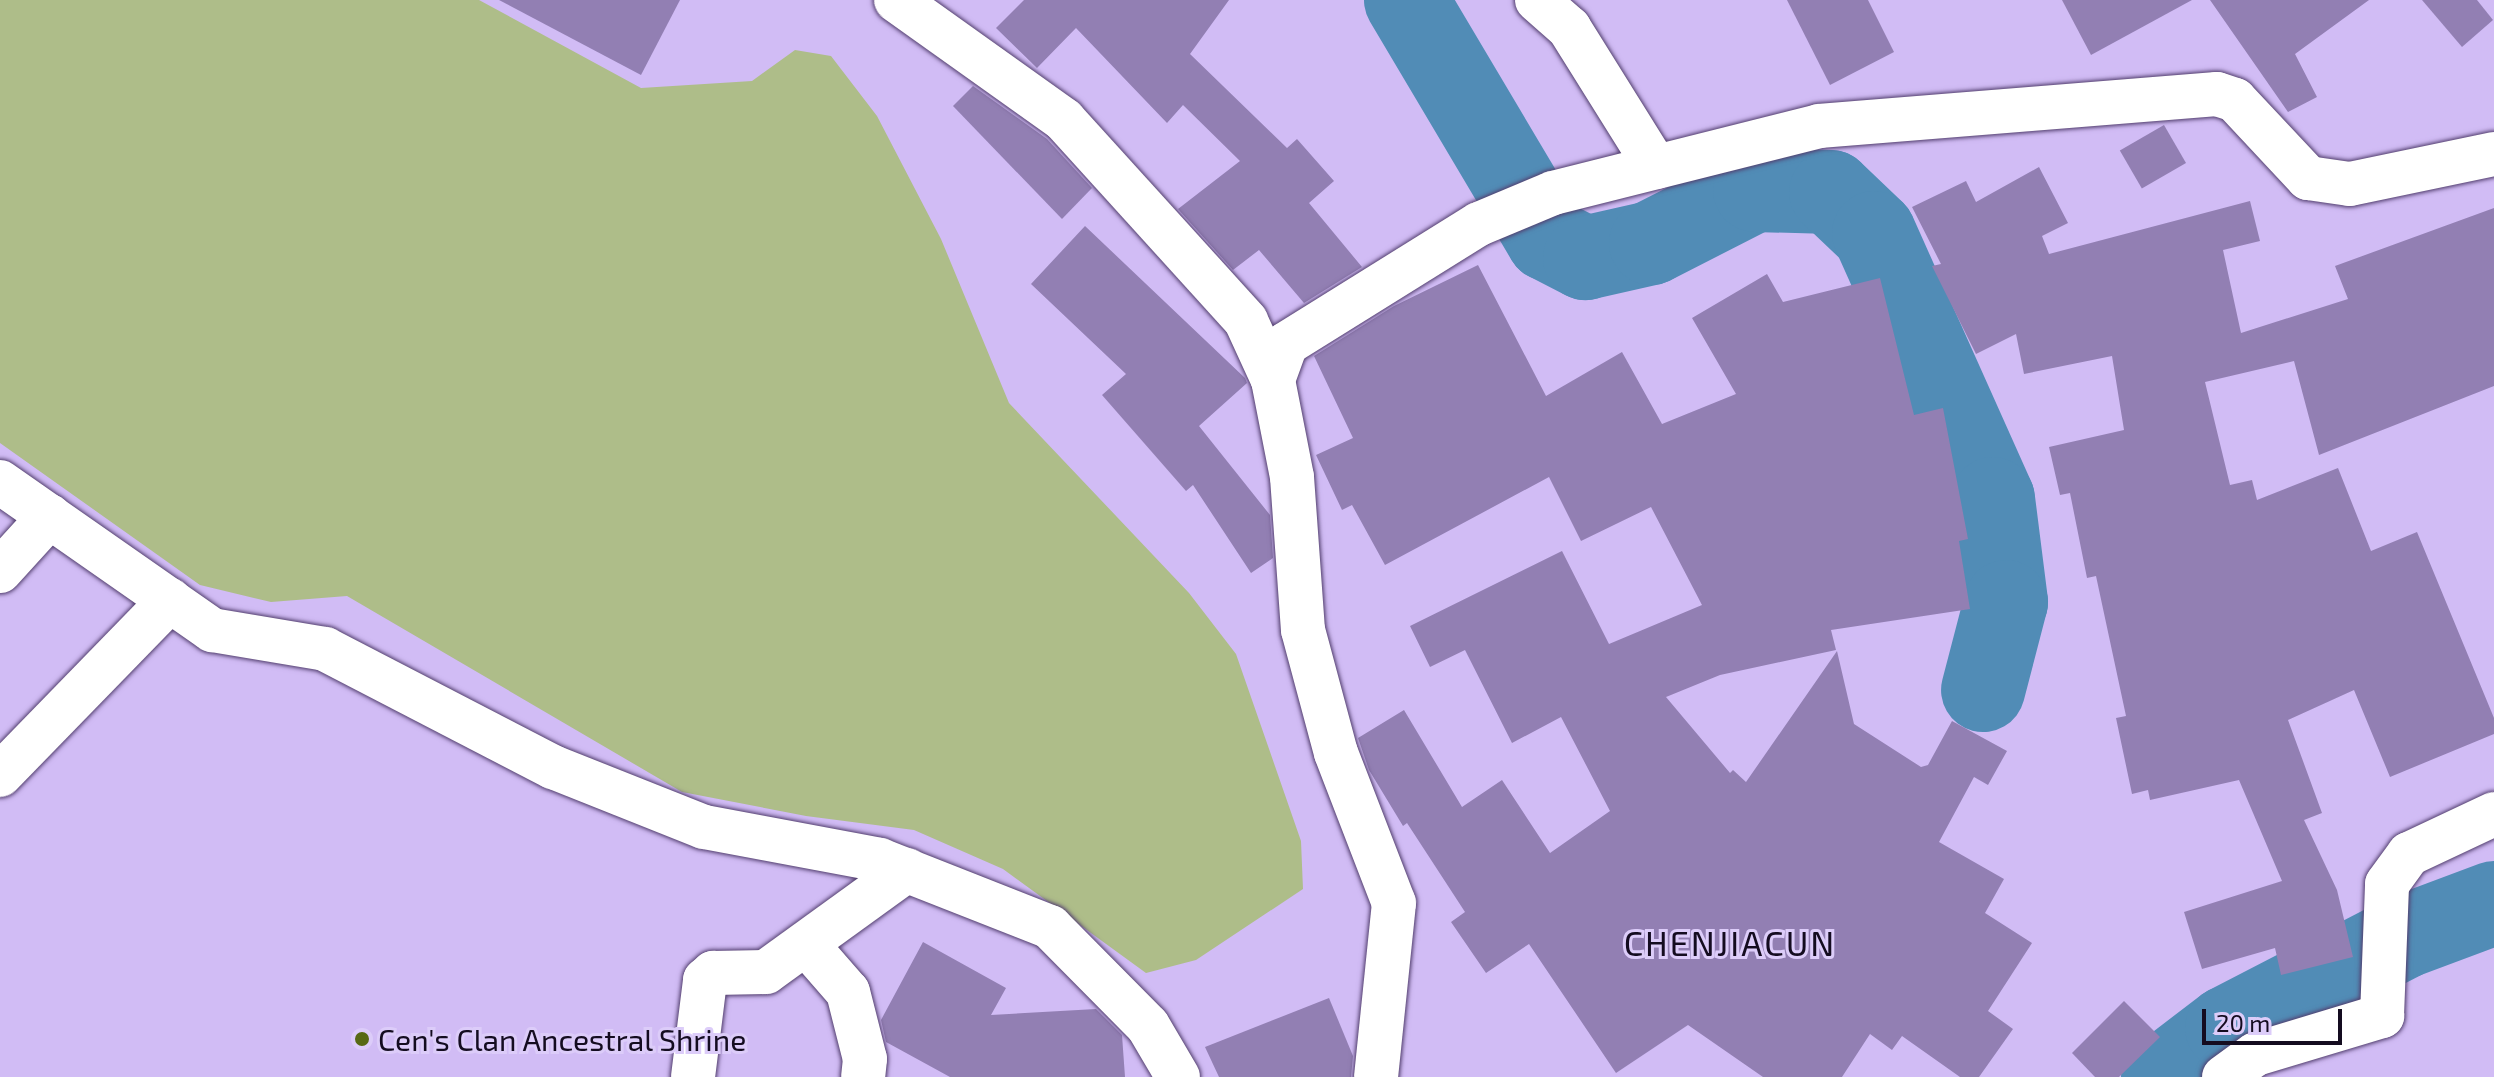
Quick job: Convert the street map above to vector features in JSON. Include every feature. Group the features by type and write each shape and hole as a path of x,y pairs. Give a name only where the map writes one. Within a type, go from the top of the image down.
{"street":[{"path":"896,0 1064,120 1246,321 1273,380 1292,477 1303,630 1336,753 1394,903 1376,1077"},
{"path":"1537,0 1569,28 1656,167"},
{"path":"1273,380 1286,344 1479,224 1553,193 1819,126 2217,94 2235,100 2308,178 2350,184 2494,154"},
{"path":"0,482 212,630 325,649 553,767 704,827 880,860 1050,927 1148,1026 1178,1077"},
{"path":"0,571 50,516"},
{"path":"0,775 170,600"},
{"path":"2224,1077 2256,1054 2383,997 2383,927 2387,884 2409,854 2494,814"},
{"path":"693,1077 705,980 713,973 766,972 907,870"},
{"path":"807,945 848,992 865,1059 863,1077"}],"green space":[{"path":"0,0 479,0 641,88 752,81 795,50 831,56 877,116 941,239 1009,403 1189,593 1236,654 1301,841 1303,889 1196,960 1146,973 1003,869 914,830 806,816 682,792 347,596 271,602 200,585 0,443"}],"building":[{"path":"499,0 680,0 641,75"},
{"path":"1024,0 1229,0 1190,54 1287,148 1297,139 1334,181 1309,203 1362,267 1304,303 1259,250 1233,270 1178,209 1240,161 1183,105 1167,123 1076,28 1037,68 996,28"},
{"path":"1787,0 1868,0 1894,52 1830,85"},
{"path":"2062,0 2192,0 2091,55"},
{"path":"2210,0 2369,0 2295,54 2317,97 2288,112"},
{"path":"2422,0 2477,0 2493,20 2462,47"},
{"path":"973,86 1047,139 1092,188 1062,219 953,106"},
{"path":"2164,125 2186,163 2142,189 2120,150"},
{"path":"2039,167 2068,223 2042,236 2049,254 2250,201 2260,241 2223,250 2241,333 2348,299 2335,266 2494,208 2494,386 2319,455 2294,361 2205,382 2230,485 2252,480 2257,500 2338,468 2371,551 2417,532 2494,718 2494,734 2390,777 2354,690 2288,720 2322,813 2304,820 2337,890 2353,957 2281,975 2275,948 2202,969 2184,912 2282,881 2239,780 2150,800 2148,790 2132,794 2116,718 2126,716 2096,576 2087,578 2070,493 2060,495 2049,447 2124,430 2112,356 2024,374 2016,334 1976,354 1932,266 1941,264 1912,207 1966,181 1976,202"},
{"path":"1085,226 1245,378 1247,383 1199,426 1270,515 1273,558 1251,573 1193,485 1186,491 1102,395 1126,374 1031,284"},
{"path":"1478,265 1546,396 1622,352 1662,424 1736,394 1692,318 1767,274 1783,302 1880,278 1914,415 1943,408 1968,539 1959,541 1970,609 1831,630 1836,650 1720,675 1666,697 1730,773 1733,770 1746,782 1837,651 1854,724 1921,767 1928,765 1952,721 2007,751 1988,785 1974,777 1939,842 2004,879 1985,913 2032,943 1988,1011 2013,1029 1979,1077 1960,1077 1902,1036 1892,1050 1870,1034 1842,1077 1763,1077 1688,1025 1616,1073 1529,944 1486,973 1451,922 1465,912 1407,823 1403,826 1369,770 1358,738 1404,710 1462,807 1502,780 1550,853 1610,811 1561,717 1512,743 1465,650 1430,667 1410,626 1562,551 1609,644 1702,605 1651,507 1581,541 1549,477 1385,565 1352,505 1342,510 1316,455 1353,438 1314,356 1394,306"},
{"path":"923,942 1006,988 991,1015 1096,1009 1122,1035 1125,1077 950,1077 886,1042 881,1020"},
{"path":"1329,998 1353,1056 1351,1077 1219,1077 1205,1047"},
{"path":"2124,1001 2160,1037 2119,1077 2095,1077 2072,1053"}],"waterway":[{"path":"1406,0 1548,239 1585,258 1651,243 1755,190 1831,192 1874,233 1993,499 2006,602 1983,690"},
{"path":"2163,1077 2227,1028 2403,937 2494,903"}],"place":[{"name":"Cen's Clan Ancestral Shrine","path":"362,1039"}],"district":[{"name":"CHENJIACUN","path":"1730,943"}]}
